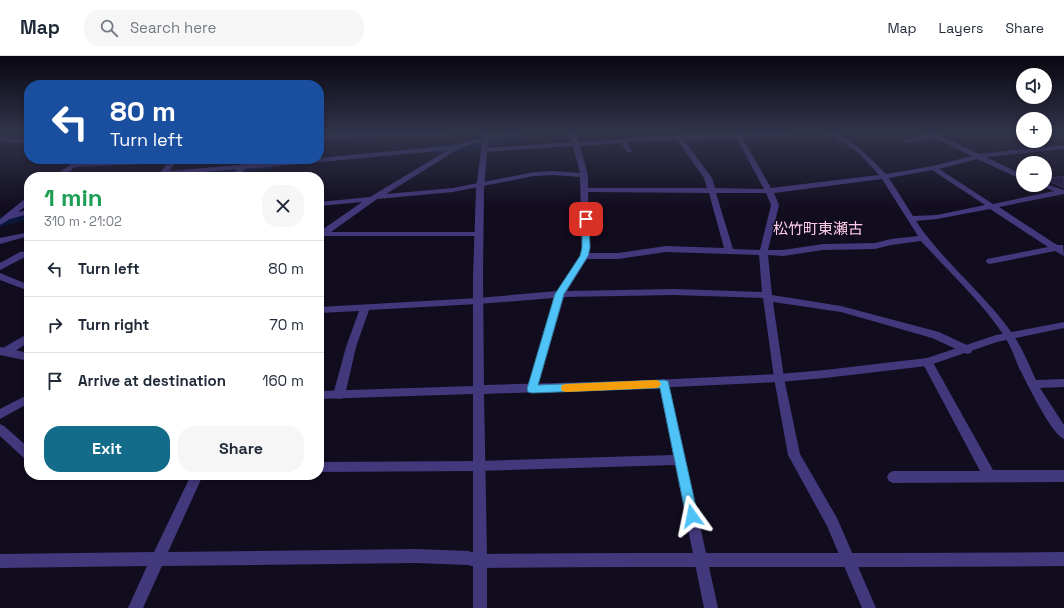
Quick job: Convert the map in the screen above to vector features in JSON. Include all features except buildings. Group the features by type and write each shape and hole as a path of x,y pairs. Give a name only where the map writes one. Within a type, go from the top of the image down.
{"street":[{"path":"324,160 340,159"},
{"path":"324,233 374,198 438,159"},
{"path":"480,608 478,301 480,185 483,159"},
{"path":"532,389 560,294 584,256 586,248 584,175 579,159"},
{"path":"695,159 708,178 713,191 729,250"},
{"path":"751,159 775,205 763,252 767,296 779,378 794,455 832,522 869,608"},
{"path":"867,159 884,177 923,238 982,302 1009,336 1033,384 1064,434"},
{"path":"585,190 769,191 884,177 934,168 969,159"},
{"path":"985,159 1016,174"},
{"path":"64,172 73,165 98,164"},
{"path":"238,172 244,164"},
{"path":"190,172 284,164"},
{"path":"934,168 1061,249"},
{"path":"324,203 453,190 534,174 554,173 584,175"},
{"path":"1052,188 1063,192"},
{"path":"912,219 936,217 993,207 1063,192"},
{"path":"2,220 24,204"},
{"path":"2,220 24,213"},
{"path":"324,235 479,234"},
{"path":"0,241 24,235"},
{"path":"584,256 624,256 666,249 783,253 823,247 875,246 891,242 923,238"},
{"path":"990,261 1061,249"},
{"path":"0,267 24,254"},
{"path":"0,276 24,286"},
{"path":"324,310 478,301 560,294 675,292 767,296 841,309 923,332 967,350"},
{"path":"340,395 351,347 366,308"},
{"path":"324,395 532,389 779,378 927,362 967,350 996,339 1064,325"},
{"path":"3,352 24,340"},
{"path":"3,352 24,356"},
{"path":"927,362 989,476"},
{"path":"1033,384 1064,383"},
{"path":"664,384 712,608"},
{"path":"0,414 24,401"},
{"path":"0,429 24,451"},
{"path":"324,468 478,466 680,460"},
{"path":"893,477 1064,476"},
{"path":"135,608 196,480"},
{"path":"0,562 158,561 416,556 468,558 480,561 701,559 849,561 1064,559"}],"waterway":[{"path":"210,172 266,166"},
{"path":"0,222 24,215"}],"slow traffic":[{"path":"566,388 656,384"}],"district":[{"name":"松竹町東瀬古","path":"818,229"}],"route":[{"path":"586,219 586,248 584,256 560,294 532,389 664,384 692,516"}]}
